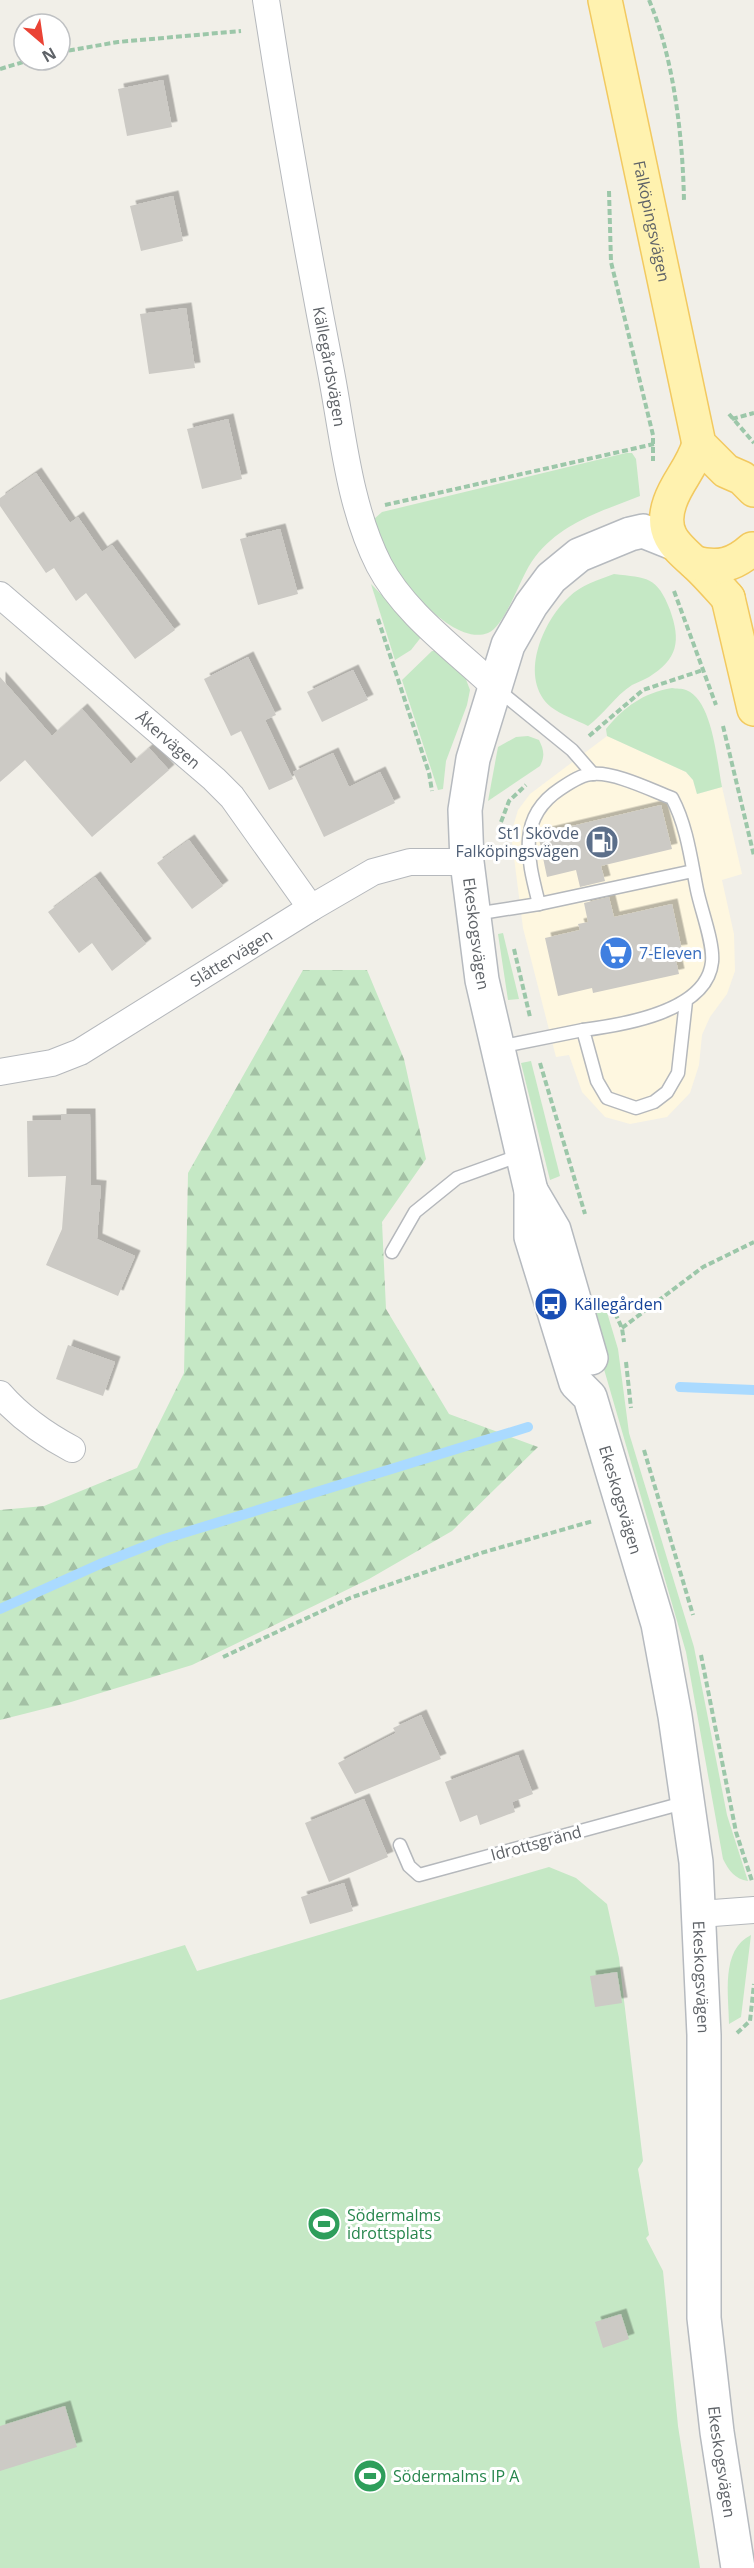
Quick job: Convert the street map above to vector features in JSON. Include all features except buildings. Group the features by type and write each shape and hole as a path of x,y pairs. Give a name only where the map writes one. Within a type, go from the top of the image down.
{"main road":[{"name":"Falköpingsvägen","path":"605,0 699,444"},
{"path":"754,490 742,478 726,471 699,444 693,464 675,493 667,522 684,553 728,598 754,709"},
{"path":"675,493 693,475 709,471 726,471"},
{"path":"684,553 710,567 725,566 740,560 753,548"},
{"path":"728,598 753,548"}],"street":[{"name":"Källegårdsvägen","path":"266,0 325,341 359,512 380,566 406,604 494,686"},
{"path":"675,493 658,518 643,531 684,553"},
{"name":"Ekeskogsvägen","path":"643,531 614,539 579,555 551,578 531,605 508,645 473,759 465,810 467,862 482,980 522,1155 531,1191 554,1230 596,1376 590,1397 658,1624 688,1802 700,1914 704,2035 704,2318 717,2432 738,2568"},
{"name":"Åkervägen","path":"0,595 214,779 232,798 310,908"},
{"name":"Slåttervägen","path":"0,1072 52,1063 80,1052 310,908 373,872 392,865 410,862 467,862"},
{"path":"0,1394 17,1414 44,1434 72,1449"},
{"path":"700,1914 754,1910"}],"lane":[{"path":"494,686 572,750 593,774"},
{"path":"497,1047 650,1016 669,1010 686,1000 705,981 712,962 679,811 672,798 623,780 593,774 572,781 544,800 528,829 530,866 539,904"},
{"path":"474,914 539,904 693,871"},
{"path":"583,1030 597,1081 607,1098 636,1108 654,1102 667,1092 678,1073 686,1000"},
{"path":"392,1252 416,1212 457,1178 522,1155"},
{"name":"Idrottsgränd","path":"400,1845 409,1866 419,1875 688,1802"}],"path":[{"path":"649,0 655,15 678,111 684,212"},
{"path":"72,50 118,42 270,28"},
{"path":"609,183 611,262 654,444 652,469"},
{"path":"728,409 731,419 754,443"},
{"path":"731,419 754,413"},
{"path":"359,512 654,444"},
{"path":"680,609 718,708"},
{"path":"376,611 429,773 434,801"},
{"path":"597,730 643,690 703,670"},
{"path":"721,718 754,856"},
{"path":"512,939 529,1013"},
{"path":"539,1059 587,1220"},
{"path":"622,1328 703,1267 754,1242"},
{"path":"614,1310 622,1328 634,1419"},
{"path":"641,1441 690,1600 694,1624"},
{"path":"223,1657 350,1598 481,1553 625,1512"},
{"path":"699,1647 736,1832 754,1885"},
{"path":"730,2034 737,2033 750,2021 754,1984"}],"shaded area":[{"path":"607,736 686,772 693,780 697,794 722,787 742,874 722,880 734,934 735,971 727,994 710,1017 702,1035 699,1065 690,1093 667,1117 630,1124 605,1117 582,1092 569,1055 556,1057 523,928 511,834 518,810 530,794"}],"green space":[{"path":"632,453 636,459 640,496 583,519 545,545 530,565 501,621 488,633 474,635 458,630 427,607 391,561 374,519 382,512"},
{"path":"614,574 643,578 655,585 670,610 676,640 671,656 659,670 626,689 588,726 551,707 541,695 536,682 535,666 543,635 559,608 584,586"},
{"path":"371,584 422,636 411,650 395,660"},
{"path":"432,651 438,651 464,674 470,690 467,705 446,761 443,789 438,790 402,680"},
{"path":"672,688 686,690 695,696 702,706 716,748 722,787 697,794 693,780 686,772 607,736 606,729 635,702 652,693"},
{"path":"528,736 539,740 541,744 543,756 540,766 488,801 498,747 516,737"},
{"path":"503,933 519,999 508,1000 498,934"},
{"path":"303,970 367,970 404,1059 426,1159 382,1222 386,1309 449,1414 538,1447 452,1531 369,1579 192,1665 71,1702 0,1720 0,1510 44,1506 137,1468 184,1373 188,1173"},
{"path":"531,1061 560,1176 550,1180 521,1063"},
{"path":"606,1309 618,1349 629,1433 694,1647 727,1815 748,1881 733,1874 723,1859 686,1652 588,1314"},
{"name":"Södermalms idrottsplats","path":"549,1867 576,1878 607,1904 619,1958 643,2161 638,2169 649,2235 646,2238 663,2271 678,2426 700,2568 0,2568 0,2000 185,1945 197,1971"},
{"path":"751,1935 741,2017 729,2024 730,1962 741,1942"}],"waterway":[{"path":"680,1387 754,1390"},
{"path":"0,1609 100,1564 164,1539 528,1427"}],"place":[{"name":"St1 Skövde Falköpingsvägen","path":"602,842"},
{"name":"7-Eleven","path":"616,953"},
{"name":"Källegården","path":"551,1304"},
{"name":"Södermalms idrottsplats","path":"324,2224"},
{"name":"Södermalms IP A","path":"370,2476"}]}
